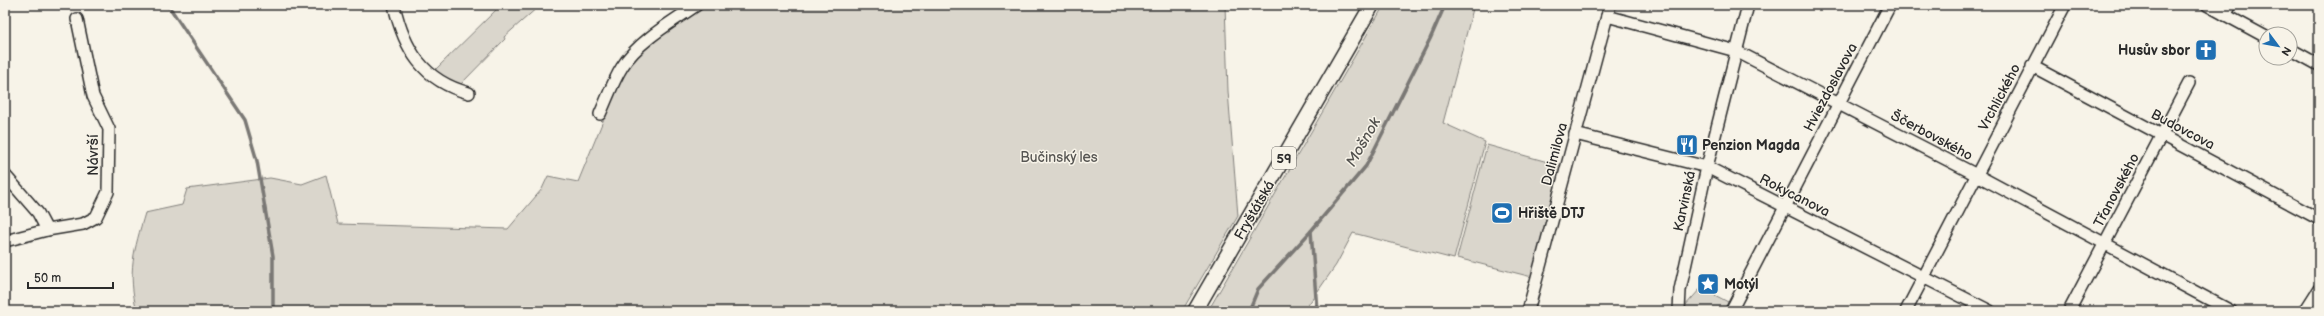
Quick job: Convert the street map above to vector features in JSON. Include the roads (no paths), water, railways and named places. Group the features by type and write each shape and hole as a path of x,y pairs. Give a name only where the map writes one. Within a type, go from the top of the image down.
{"main road":[{"name":"Fryštátská","path":"1195,311 1372,5"}],"street":[{"path":"394,5 399,24 412,56 430,75 453,89 469,93"},
{"path":"600,114 621,67 629,57 657,32 697,5"},
{"name":"Karvinská","path":"1679,311 1680,290 1707,167 1748,5"},
{"name":"Hviezdoslavova","path":"1731,311 1838,102 1890,5"},
{"name":"Vrchlického","path":"1906,311 2065,5"},
{"path":"2207,5 2228,10 2258,31"},
{"name":"Ščerbovského","path":"1608,10 1736,51 1976,174 2231,311"},
{"name":"Dalimilova","path":"1528,311 1608,10"},
{"name":"Návrší","path":"5,241 47,230 83,224 96,217 108,192 109,129 93,96 77,19"},
{"path":"2298,53 2319,65"},
{"name":"Budovcova","path":"2032,66 2319,219"},
{"name":"Třanovského","path":"2069,311 2189,83"},
{"name":"Rokycanova","path":"1575,134 1707,167 1990,311"},
{"path":"5,175 38,213 47,230"},
{"path":"2305,311 2319,289"}],"waterway":[{"path":"168,5 245,120 257,161 273,256 273,311"},
{"name":"Mošnok","path":"1317,311 1311,231 1366,166 1430,39 1445,5"},
{"path":"1249,311 1258,289 1311,231"}],"place":[{"name":"Husův sbor","path":"2206,50"},
{"name":"Penzion Magda","path":"1687,145"},
{"name":"Hřiště DTJ","path":"1502,213"},
{"name":"Motýl","path":"1708,284"}],"park label":[{"name":"Bučinský les","path":"1059,157"}]}
